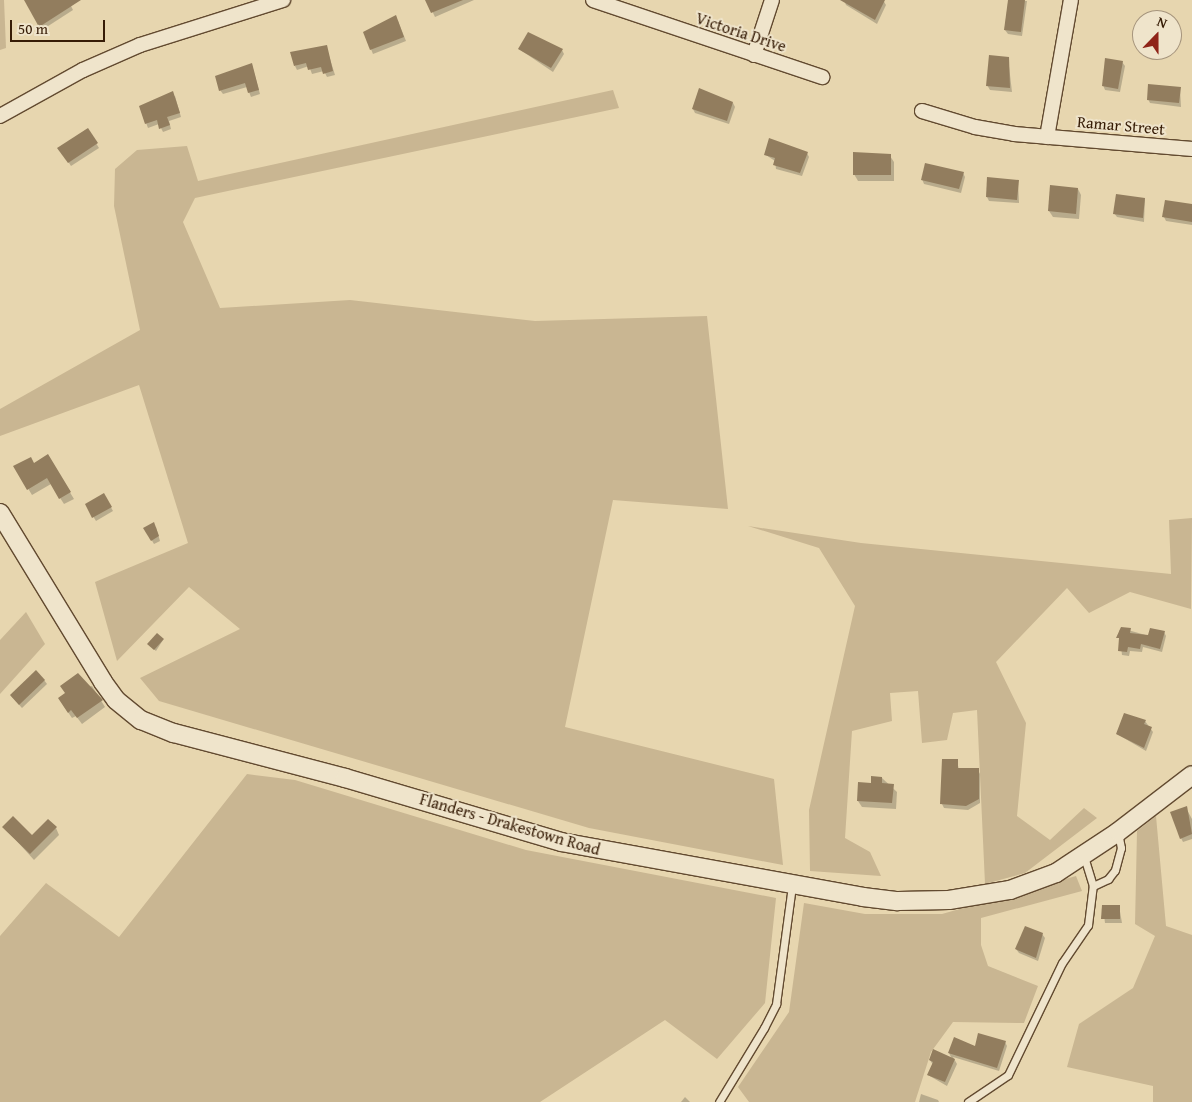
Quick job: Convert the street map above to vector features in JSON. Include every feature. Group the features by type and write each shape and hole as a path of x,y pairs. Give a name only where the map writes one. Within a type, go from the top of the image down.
{"street":[{"path":"0,116 83,70 140,45 283,0"},
{"name":"Victoria Drive","path":"593,0 822,77"},
{"path":"754,55 772,0"},
{"path":"1047,137 1071,0"},
{"name":"Ramar Street","path":"922,111 989,130 1047,137 1192,149"},
{"name":"Flanders - Drakestown Road","path":"0,514 102,682 116,700 141,720 174,732 344,778 561,842 792,886 889,900 942,901 991,895 1026,885 1056,873 1118,832 1192,775"}],"lane":[{"path":"1093,886 1108,879 1115,870 1120,848 1118,832"},
{"path":"968,1102 1008,1076 1062,963 1088,924 1093,886 1084,856"},
{"path":"719,1102 764,1028 776,1004 792,886"}],"shaded area":[{"path":"0,0 4,0 6,48 0,50"},
{"path":"613,90 619,108 195,198 183,222 220,308 350,300 535,321 707,316 728,509 613,500 565,727 774,779 783,865 589,828 159,701 140,678 240,629 189,587 117,661 95,582 188,543 139,385 0,436 0,409 140,330 114,206 115,169 137,150 187,146 198,181"},
{"path":"1192,518 1191,609 1130,592 1089,613 1067,588 996,662 1026,723 1017,816 1050,840 1084,808 1097,818 1025,873 985,884 977,710 953,713 947,740 922,743 918,691 890,693 892,721 852,731 845,838 870,852 881,876 810,871 809,810 855,606 819,548 748,526 861,543 1171,574 1169,520"},
{"path":"26,612 45,644 0,694 0,640"},
{"path":"247,774 295,780 526,850 776,898 765,1003 717,1059 665,1020 540,1102 0,1102 0,936 46,883 119,937"},
{"path":"1156,816 1166,926 1192,935 1192,1102 1153,1102 1153,1086 1067,1067 1079,1024 1133,988 1155,936 1135,924 1137,831"},
{"path":"1076,876 1082,891 981,918 981,945 988,966 1038,986 1024,1023 953,1022 931,1052 915,1102 749,1102 738,1087 789,1012 804,903 865,914 942,914"}],"building":[{"path":"24,0 81,0 39,27"},
{"path":"425,0 463,0 431,13"},
{"path":"840,0 885,0 875,20"},
{"path":"1008,0 1025,0 1021,32 1004,30"},
{"path":"396,15 404,37 370,50 363,32"},
{"path":"528,32 563,49 551,68 518,49"},
{"path":"327,45 333,71 323,74 321,67 308,70 306,63 294,66 290,52"},
{"path":"989,55 1009,57 1010,88 986,86"},
{"path":"1105,58 1123,61 1118,89 1102,86"},
{"path":"252,63 259,90 248,93 245,83 219,91 215,76"},
{"path":"1148,84 1181,87 1179,103 1147,100"},
{"path":"699,88 733,102 727,121 692,109"},
{"path":"173,91 180,113 167,117 170,125 159,129 157,120 145,124 139,106"},
{"path":"88,128 98,143 68,163 57,148"},
{"path":"769,138 808,152 800,173 773,165 775,158 764,155"},
{"path":"853,152 891,154 891,175 853,175"},
{"path":"925,163 964,172 959,189 921,180"},
{"path":"987,177 1019,180 1017,200 986,197"},
{"path":"1050,185 1078,188 1076,214 1048,211"},
{"path":"1116,194 1145,198 1143,218 1113,214"},
{"path":"1165,200 1192,204 1192,222 1162,217"},
{"path":"48,454 71,492 59,499 47,478 27,490 13,466 31,457 34,463"},
{"path":"104,493 112,507 92,518 85,504"},
{"path":"154,522 159,536 151,541 143,528"},
{"path":"1121,627 1131,628 1130,633 1148,635 1150,628 1165,631 1160,649 1141,644 1140,649 1128,647 1127,652 1118,651 1119,638 1116,638"},
{"path":"157,633 164,639 154,650 147,644"},
{"path":"36,670 45,680 19,705 10,695"},
{"path":"78,673 103,700 77,718 71,710 68,713 58,698 65,693 60,686"},
{"path":"1124,713 1146,720 1144,724 1152,727 1144,748 1116,734"},
{"path":"942,759 958,759 958,768 979,768 979,799 966,806 940,804"},
{"path":"871,776 882,777 882,783 894,784 892,803 857,801 858,782 871,783"},
{"path":"1187,806 1192,834 1180,839 1170,812"},
{"path":"13,816 32,835 48,819 57,827 30,854 2,827"},
{"path":"1102,905 1120,905 1120,919 1101,919"},
{"path":"1025,926 1043,933 1036,958 1015,949"},
{"path":"978,1033 1006,1041 997,1068 948,1053 954,1037 975,1046"},
{"path":"933,1049 955,1059 945,1082 927,1075 933,1062 929,1060"}]}
